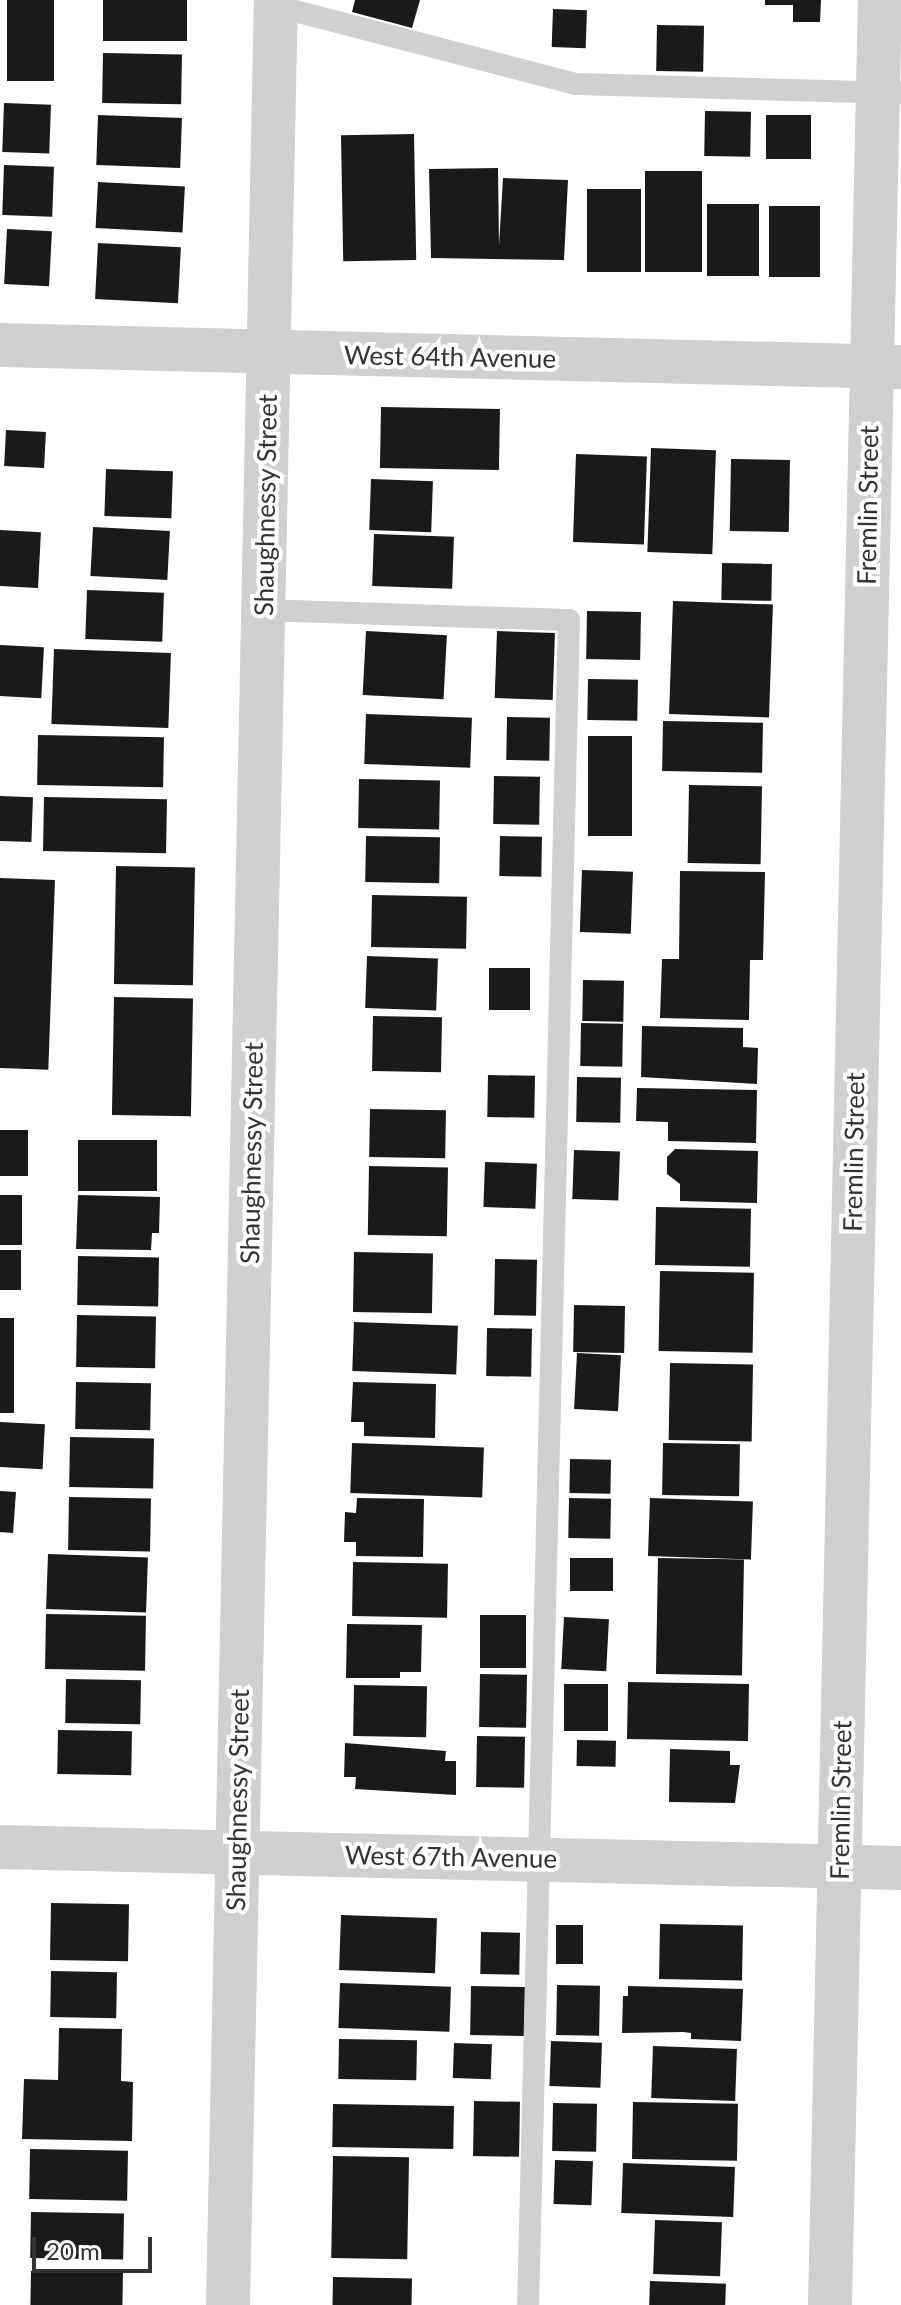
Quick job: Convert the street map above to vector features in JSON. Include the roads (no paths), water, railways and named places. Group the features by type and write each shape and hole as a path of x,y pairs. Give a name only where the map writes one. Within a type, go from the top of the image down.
{"street":[{"name":"Fremlin Street","path":"830,2305 840,1867 886,366 889,93 880,0"},
{"name":"Shaughnessy Street","path":"228,2305 276,3"},
{"name":"West 64th Avenue","path":"0,345 886,366"},
{"name":"West 67th Avenue","path":"0,1847 901,1868"}],"lane":[{"path":"276,3 576,84 889,93"},
{"path":"264,610 569,620 536,1860 528,2305"}]}
